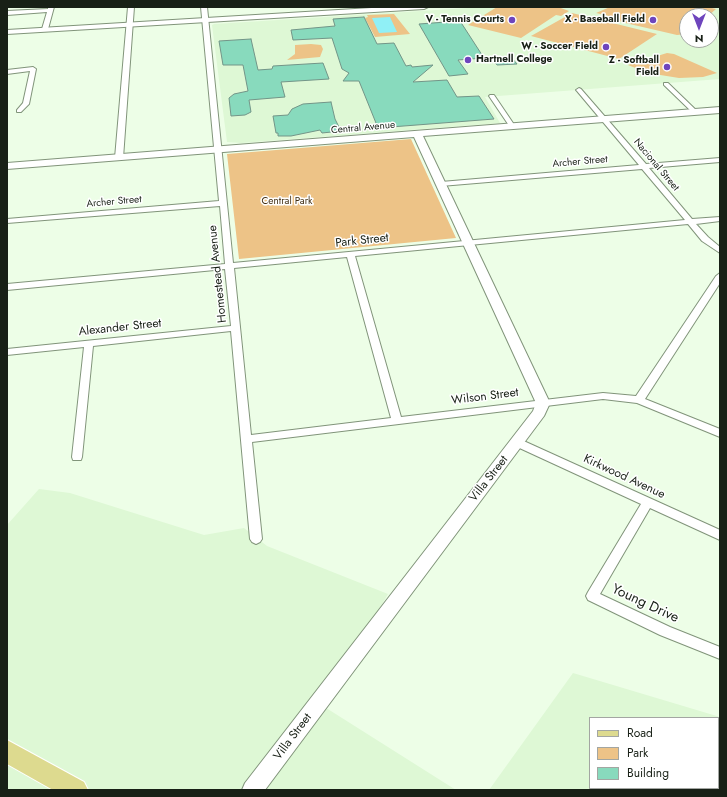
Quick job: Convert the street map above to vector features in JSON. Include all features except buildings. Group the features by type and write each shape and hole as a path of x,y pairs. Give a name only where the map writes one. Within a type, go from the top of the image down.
{"main road":[{"path":"7,751 76,790"}],"street":[{"path":"120,158 131,7"},
{"name":"Homestead Avenue","path":"204,7 256,539"},
{"path":"7,32 424,7"},
{"path":"7,13 51,9 45,29"},
{"path":"7,72 33,69 26,104 19,111"},
{"path":"666,84 695,112"},
{"name":"Nacional Street","path":"579,90 709,243 720,251"},
{"path":"492,96 512,126"},
{"name":"Central Avenue","path":"7,167 720,110"},
{"path":"417,134 543,403"},
{"name":"Archer Street","path":"441,184 720,160"},
{"name":"Archer Street","path":"7,221 223,203"},
{"name":"Park Street","path":"7,287 720,219"},
{"path":"350,254 397,420"},
{"path":"639,400 720,276"},
{"name":"Alexander Street","path":"7,352 236,328"},
{"path":"77,457 89,343"},
{"name":"Wilson Street","path":"247,439 603,396 639,400 720,433"},
{"name":"Villa Street","path":"252,790 539,413 543,403"},
{"name":"Kirkwood Avenue","path":"517,442 720,535"},
{"name":"Young Drive","path":"648,502 592,596 665,631 720,653"}],"shaded area":[{"name":"Hartnell College","path":"484,7 720,7 720,79 485,97 500,123 241,143 227,142 212,25"},
{"path":"39,489 70,493 204,535 244,528 267,546 388,594 323,706 456,790 7,790 7,525"},
{"path":"573,673 720,717 720,790 489,790"}],"green space":[{"name":"V - Tennis Courts","path":"497,7 558,7 569,11 561,16 556,15 521,38 468,25"},
{"name":"X - Baseball Field","path":"610,7 712,8 679,8 679,35 677,35 621,22 618,18 596,13"},
{"name":"W - Soccer Field","path":"572,13 657,34 619,59 531,36"},
{"path":"394,14 410,34 375,37 365,18 368,17 367,15"},
{"path":"295,45 321,45 323,49 320,57 287,60 295,54"},
{"name":"Z - Softball Field","path":"667,53 674,54 717,73 703,77 679,78 648,73 628,65"},
{"name":"Central Park","path":"411,139 456,238 239,259 227,154"}],"water":[{"path":"390,17 397,32 379,33 372,18"}],"place":[{"name":"V - Tennis Courts","path":"512,20"},
{"name":"X - Baseball Field","path":"653,20"},
{"name":"W - Soccer Field","path":"606,47"},
{"name":"Hartnell College","path":"468,60"},
{"name":"Z - Softball Field","path":"667,67"}]}
